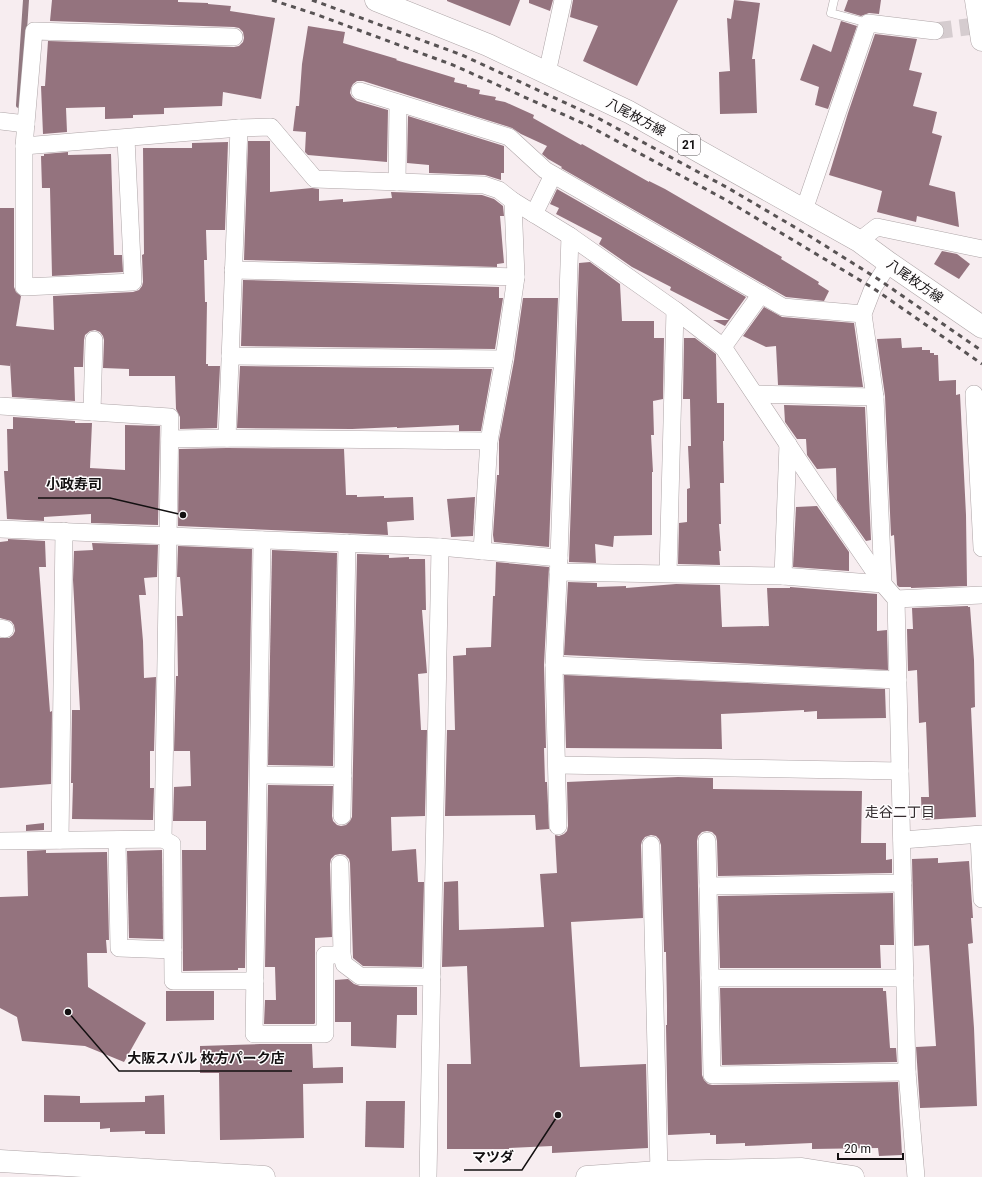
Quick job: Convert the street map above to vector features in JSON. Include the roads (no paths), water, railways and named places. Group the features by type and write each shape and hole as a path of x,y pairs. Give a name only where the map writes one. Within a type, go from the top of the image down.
{"main road":[{"name":"八尾枚方線","path":"376,0 488,45 629,112 859,240 889,263 982,327"},
{"path":"976,0 982,40"},
{"path":"0,1161 264,1177"},
{"path":"587,1177 659,1172 802,1169 853,1177"}],"street":[{"path":"547,73 564,0"},
{"path":"804,210 868,22 936,31"},
{"path":"126,139 133,282 24,287 24,146 34,31 234,37"},
{"path":"360,91 509,137 545,170 553,175 783,307 863,314"},
{"path":"397,182 398,103"},
{"path":"0,120 26,124"},
{"path":"24,146 126,139 239,128 271,127 315,179 484,186 499,190 513,201 570,236 675,310 723,347 883,584 896,599 907,1072 916,1177"},
{"path":"227,438 239,128"},
{"path":"534,214 553,175"},
{"path":"482,551 489,442 504,359 516,277 513,201"},
{"path":"859,240 877,227 982,249"},
{"path":"558,826 554,665 559,565 570,236"},
{"path":"883,584 875,397 863,314 873,288 889,263"},
{"path":"233,270 516,277"},
{"path":"723,347 761,294"},
{"path":"668,574 675,310"},
{"path":"92,412 94,340"},
{"path":"230,356 504,359"},
{"path":"755,394 875,397"},
{"path":"974,394 982,548"},
{"path":"0,406 170,417 163,839"},
{"path":"170,439 227,438 489,442"},
{"path":"783,576 788,444"},
{"path":"0,529 440,547 482,551 559,565 668,574 783,576 883,584"},
{"path":"60,840 64,531"},
{"path":"262,540 254,1034 324,1034 325,955 342,955"},
{"path":"342,816 348,543"},
{"path":"428,1177 440,547"},
{"path":"896,599 982,595"},
{"path":"554,665 898,680"},
{"path":"557,765 900,770"},
{"path":"259,775 343,776"},
{"path":"902,840 981,834 982,899"},
{"path":"0,841 163,839 172,844 173,981 255,980"},
{"path":"117,840 119,948 172,950"},
{"path":"707,841 712,1075 907,1072"},
{"path":"651,845 659,1172"},
{"path":"340,864 342,955 344,964 360,976 432,977"},
{"path":"708,886 903,883"},
{"path":"710,978 905,978"}],"lane":[{"path":"834,0 831,13 868,22"}],"waterway":[{"path":"19,105 26,0"}],"tunnel":[{"path":"935,31 982,25"}],"railway":[{"path":"272,0 315,14 453,65 589,126 726,200 873,288 982,364"},
{"path":"312,0 462,55 596,117 728,188 808,235 878,279 982,351"}],"place":[{"name":"小政寿司","path":"183,515"},
{"name":"大阪スバル 枚方パーク店","path":"68,1012"},
{"name":"マツダ","path":"558,1115"}],"district":[{"name":"走谷二丁目","path":"900,812"}]}
